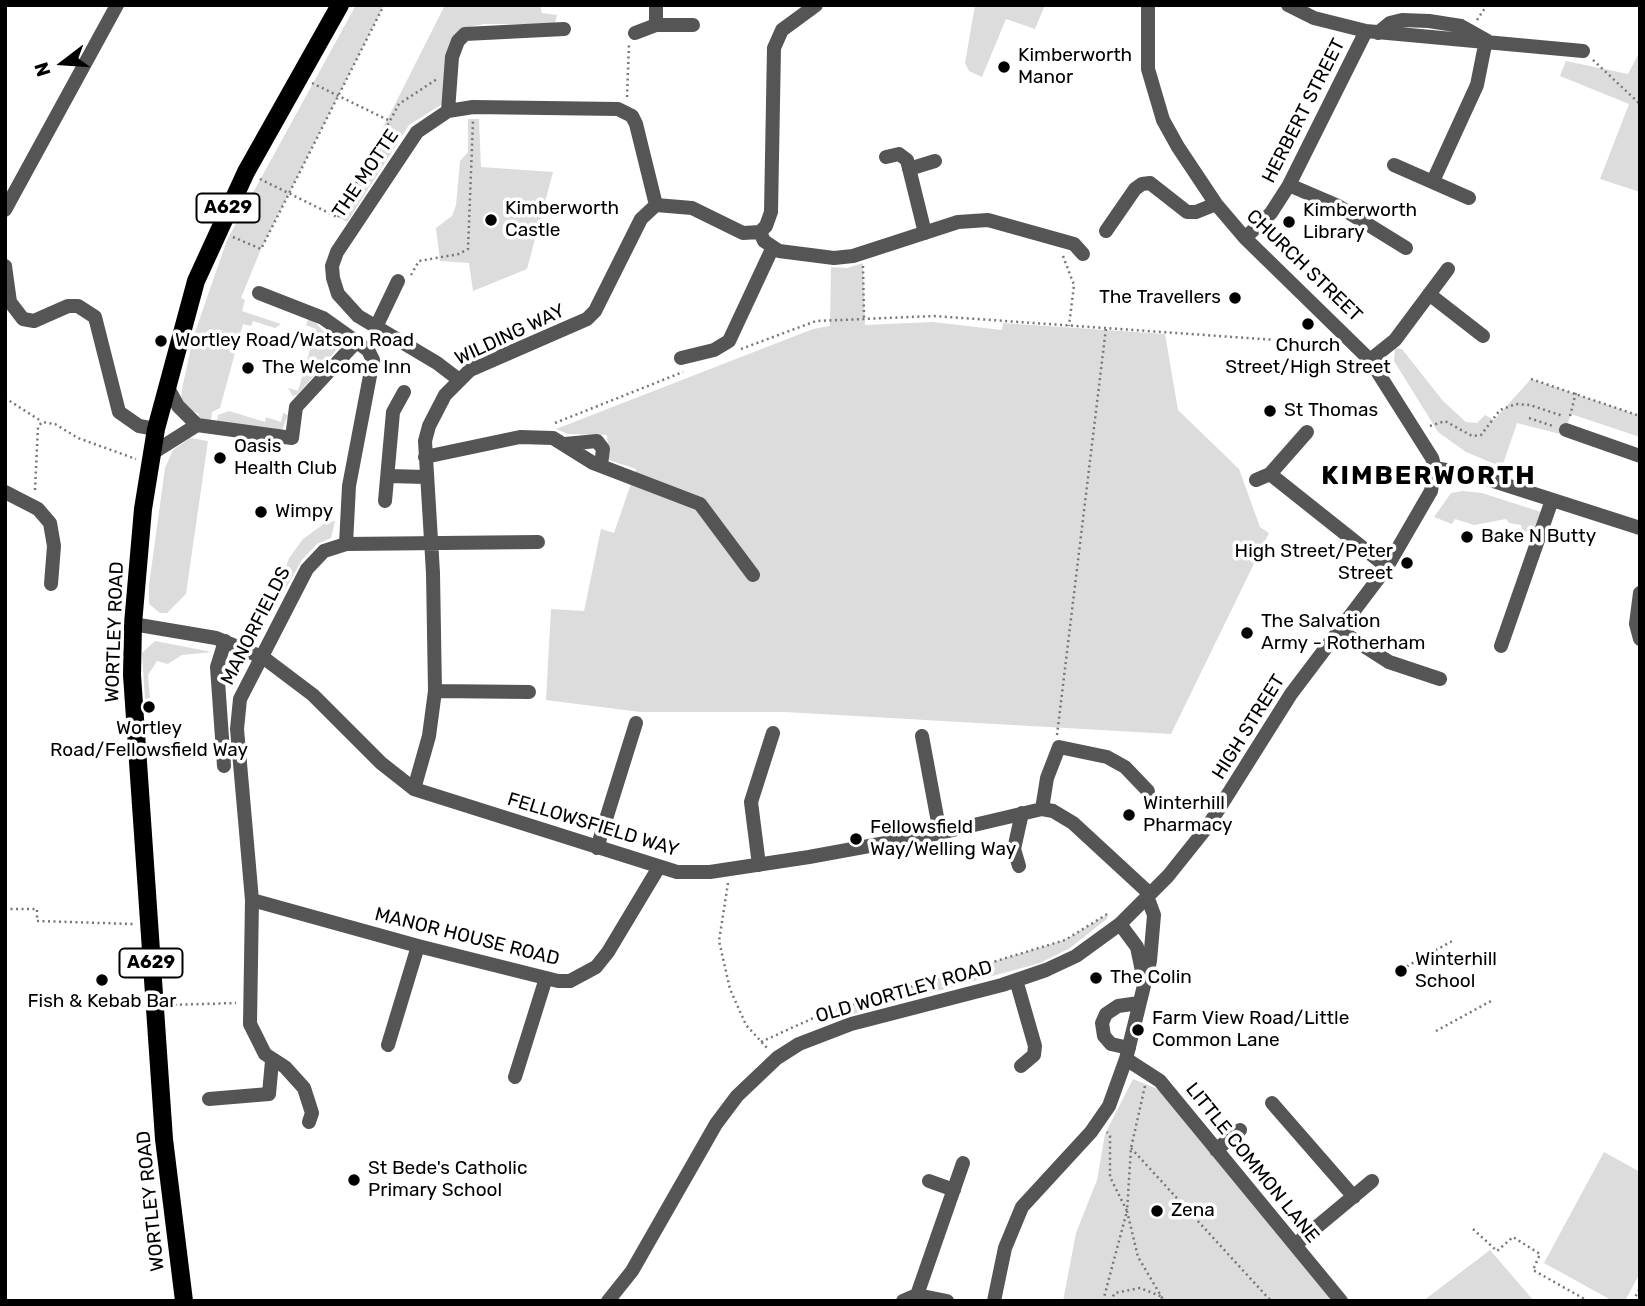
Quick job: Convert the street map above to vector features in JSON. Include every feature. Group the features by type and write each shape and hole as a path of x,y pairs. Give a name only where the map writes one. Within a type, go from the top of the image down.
{"main road":[{"name":"WORTLEY ROAD","path":"184,1301 172,1221 154,1006 134,699 133,624 150,458 196,281 217,229 340,5"}],"street":[{"path":"5,209 117,5"},
{"path":"656,5 656,25"},
{"path":"622,110 636,124 656,205 692,208 743,233 760,232 766,226 771,212 774,48 782,30 816,5"},
{"name":"CHURCH STREET","path":"1148,5 1146,40 1153,94 1178,147 1216,204 1245,238 1358,345 1418,433 1435,468"},
{"path":"1288,5 1314,18 1372,32 1486,40 1583,51"},
{"path":"635,33 656,25 692,25"},
{"path":"448,111 449,72 458,41 466,34 564,29"},
{"name":"HERBERT STREET","path":"1245,238 1270,213 1289,186 1372,32"},
{"path":"1433,181 1476,85 1486,40"},
{"name":"THE MOTTE","path":"458,379 347,306 333,278 337,252 417,132 448,111 473,107 622,110"},
{"path":"886,157 904,156 925,233"},
{"path":"909,169 935,161"},
{"path":"1394,165 1469,198"},
{"path":"1106,231 1142,184 1150,183 1187,212 1196,212 1216,204"},
{"path":"1289,186 1338,206 1406,248"},
{"name":"WILDING WAY","path":"414,789 429,736 435,691 431,541 425,477 429,426 445,395 458,379 470,370 587,319 595,311 641,219 656,205"},
{"path":"760,232 772,248 796,255 834,258 863,253 958,222 988,220 1074,244 1083,254"},
{"path":"681,358 731,347 772,248"},
{"path":"5,266 10,302 23,318 34,321 68,306 78,306 95,317 119,412 139,426 156,429"},
{"path":"1370,360 1395,340 1448,269"},
{"path":"376,327 402,282"},
{"path":"259,293 323,318 368,350 373,360 355,445 349,486 346,544"},
{"path":"1429,294 1483,336"},
{"path":"167,386 178,406 197,425 292,438 296,407 357,341"},
{"path":"385,501 393,412 404,392"},
{"path":"150,458 197,425"},
{"path":"1566,430 1640,456"},
{"path":"1256,480 1270,474 1307,432"},
{"path":"425,457 520,437 552,438 601,465 700,504 753,575"},
{"path":"565,444 597,441 603,449 601,465"},
{"path":"1435,468 1478,476 1640,528"},
{"name":"HIGH STREET","path":"1120,924 1209,826 1291,694 1388,567 1431,491 1435,468"},
{"path":"1270,474 1388,567"},
{"path":"389,477 425,477"},
{"path":"7,495 45,515 53,533 51,584"},
{"path":"1501,646 1552,500"},
{"name":"MANORFIELDS","path":"272,1061 258,1044 250,1024 252,900 237,713 240,699 264,658 307,569 324,551 346,544 538,541"},
{"path":"1640,593 1636,613 1640,639"},
{"name":"FELLOWSFIELD WAY","path":"133,624 185,631 226,641 264,658 313,695 381,763 414,789 597,848 685,873 759,865 940,833 1042,809"},
{"path":"1339,630 1389,662 1440,679"},
{"path":"224,766 217,667 226,641"},
{"path":"435,691 529,692"},
{"path":"597,848 636,723"},
{"path":"759,865 751,802 773,733"},
{"path":"922,736 940,833"},
{"path":"994,1301 1006,1248 1022,1207 1099,1121 1109,1106 1127,1053 1154,929 1154,915 1148,895 1073,823 1053,811 1042,809 1055,752 1065,746 1108,757 1125,767 1148,791"},
{"path":"1019,866 1014,849 1022,813"},
{"name":"MANOR HOUSE ROAD","path":"252,900 418,946 546,978 570,981 596,967 608,952 659,867"},
{"path":"1120,924 1137,947 1144,981"},
{"name":"OLD WORTLEY ROAD","path":"608,1301 632,1271 716,1124 737,1096 777,1058 799,1044 851,1024 1016,980 1076,956 1120,924"},
{"path":"388,1045 418,946"},
{"path":"515,1077 546,978"},
{"path":"1016,980 1035,1046 1034,1055 1021,1066"},
{"name":"LITTLE COMMON LANE","path":"1139,1003 1118,1006 1106,1014 1102,1023 1104,1036 1160,1081 1341,1301"},
{"path":"209,1099 269,1094 272,1061 285,1067 304,1087 312,1114 309,1122"},
{"path":"1272,1103 1354,1197"},
{"path":"1216,1150 1240,1130"},
{"path":"947,1301 910,1298 963,1163"},
{"path":"929,1181 954,1190"},
{"path":"1295,1245 1372,1181"}],"path":[{"path":"217,229 261,249 384,5"},
{"path":"622,110 629,38 635,33"},
{"path":"1583,51 1640,104"},
{"path":"338,217 399,104 449,72"},
{"path":"300,77 388,120"},
{"path":"402,282 419,261 468,250 473,107"},
{"path":"246,172 354,226"},
{"path":"1056,240 1074,285 1069,326"},
{"path":"863,253 864,318"},
{"path":"731,347 816,321 934,316 1358,345"},
{"path":"1055,752 1106,328"},
{"path":"551,425 694,368"},
{"path":"1531,379 1576,392 1640,416"},
{"path":"1418,433 1445,421 1472,436 1481,435 1500,410 1516,404 1530,405 1569,418 1576,392"},
{"path":"5,398 42,422 55,424 78,439 113,452 150,458"},
{"path":"1529,418 1566,430"},
{"path":"34,507 38,427 42,422"},
{"path":"730,869 719,941 738,1012 777,1058"},
{"path":"761,1042 822,1014 1065,940 1116,908"},
{"path":"5,909 37,909 37,921 149,924"},
{"path":"1402,969 1454,940"},
{"path":"1436,1031 1491,1001"},
{"path":"154,1006 250,1003"},
{"path":"1103,1301 1127,1211 1131,1148 1149,1073"},
{"path":"1099,1121 1110,1136 1110,1177 1127,1211 1138,1257 1163,1299"},
{"path":"1131,1148 1271,1301"},
{"path":"1473,1229 1497,1251 1513,1237 1540,1254 1533,1270 1588,1301"},
{"path":"1110,1301 1115,1293 1140,1288 1163,1299"},
{"path":"1633,1301 1640,1288"}],"shaded area":[{"path":"356,5 384,5 261,249 241,298 245,300 242,311 281,324 275,328 253,321 251,326 243,324 220,408 212,412 211,423 198,419 199,414 188,409 181,399 182,389 193,338 227,240"},
{"path":"445,5 540,5 542,13 557,15 555,24 484,24 468,27 444,103 409,125 347,222 338,217"},
{"path":"975,5 1045,5 1035,29 1006,19 982,77 969,71 965,63"},
{"path":"1640,51 1640,192 1600,179 1629,104 1560,76 1566,61 1628,74"},
{"path":"468,119 479,119 481,167 553,172 527,269 473,291 469,263 440,261 436,228 452,216 456,205 460,161 468,152"},
{"path":"863,263 865,325 933,322 1002,330 1003,323 1165,334 1178,410 1239,469 1260,527 1269,533 1171,734 785,712 640,712 546,700 551,609 584,611 601,529 614,533 636,469 609,460 607,435 568,434 556,429 813,329 830,326 831,267 847,268"},
{"path":"312,319 339,347 297,395 293,396 288,388 298,391 316,329 306,325 308,320"},
{"path":"1395,348 1402,349 1443,401 1466,422 1477,423 1485,415 1494,420 1531,379 1640,416 1640,437 1571,414 1564,435 1517,423 1502,467 1466,452 1438,432 1394,361"},
{"path":"229,411 265,422 266,417 281,422 283,413 288,415 281,432 217,423 218,415"},
{"path":"190,438 208,441 186,594 167,613 160,613 149,604 149,585 165,468 173,450"},
{"path":"1451,493 1482,493 1541,512 1536,531 1523,532 1521,525 1509,523 1506,519 1474,525 1455,519 1452,524 1434,517"},
{"path":"335,521 331,538 317,544 302,560 279,600 277,596 289,558 303,539 325,523"},
{"path":"155,641 212,652 182,655 168,664 157,661 148,675 150,698 145,699 142,653"},
{"path":"1106,915 1108,918 1070,948 1040,963 828,1021 825,1013 1065,940"},
{"path":"1133,1079 1172,1095 1341,1301 1063,1301 1076,1233 1097,1180 1105,1134"},
{"path":"1604,1152 1640,1172 1640,1273 1625,1301 1613,1301 1544,1263"},
{"path":"1490,1250 1534,1301 1423,1301"}],"place":[{"name":"Kimberworth Manor","path":"1004,67"},
{"name":"Kimberworth Castle","path":"491,220"},
{"name":"Kimberworth Library","path":"1289,222"},
{"name":"The Travellers","path":"1235,298"},
{"name":"Church Street/High Street","path":"1308,324"},
{"name":"Wortley Road/Watson Road","path":"161,341"},
{"name":"The Welcome Inn","path":"248,368"},
{"name":"St Thomas","path":"1270,411"},
{"name":"Oasis Health Club","path":"220,458"},
{"name":"Wimpy","path":"261,512"},
{"name":"Bake N Butty","path":"1467,537"},
{"name":"High Street/Peter Street","path":"1407,563"},
{"name":"The Salvation Army - Rotherham","path":"1247,633"},
{"name":"Wortley Road/Fellowsfield Way","path":"149,707"},
{"name":"Winterhill Pharmacy","path":"1129,815"},
{"name":"Fellowsfield Way/Welling Way","path":"856,839"},
{"name":"Winterhill School","path":"1401,971"},
{"name":"The Colin","path":"1096,978"},
{"name":"Fish & Kebab Bar","path":"102,980"},
{"name":"Farm View Road/Little Common Lane","path":"1138,1030"},
{"name":"St Bede's Catholic Primary School","path":"354,1180"},
{"name":"Zena","path":"1157,1211"}],"district":[{"name":"KIMBERWORTH","path":"1429,476"}]}
